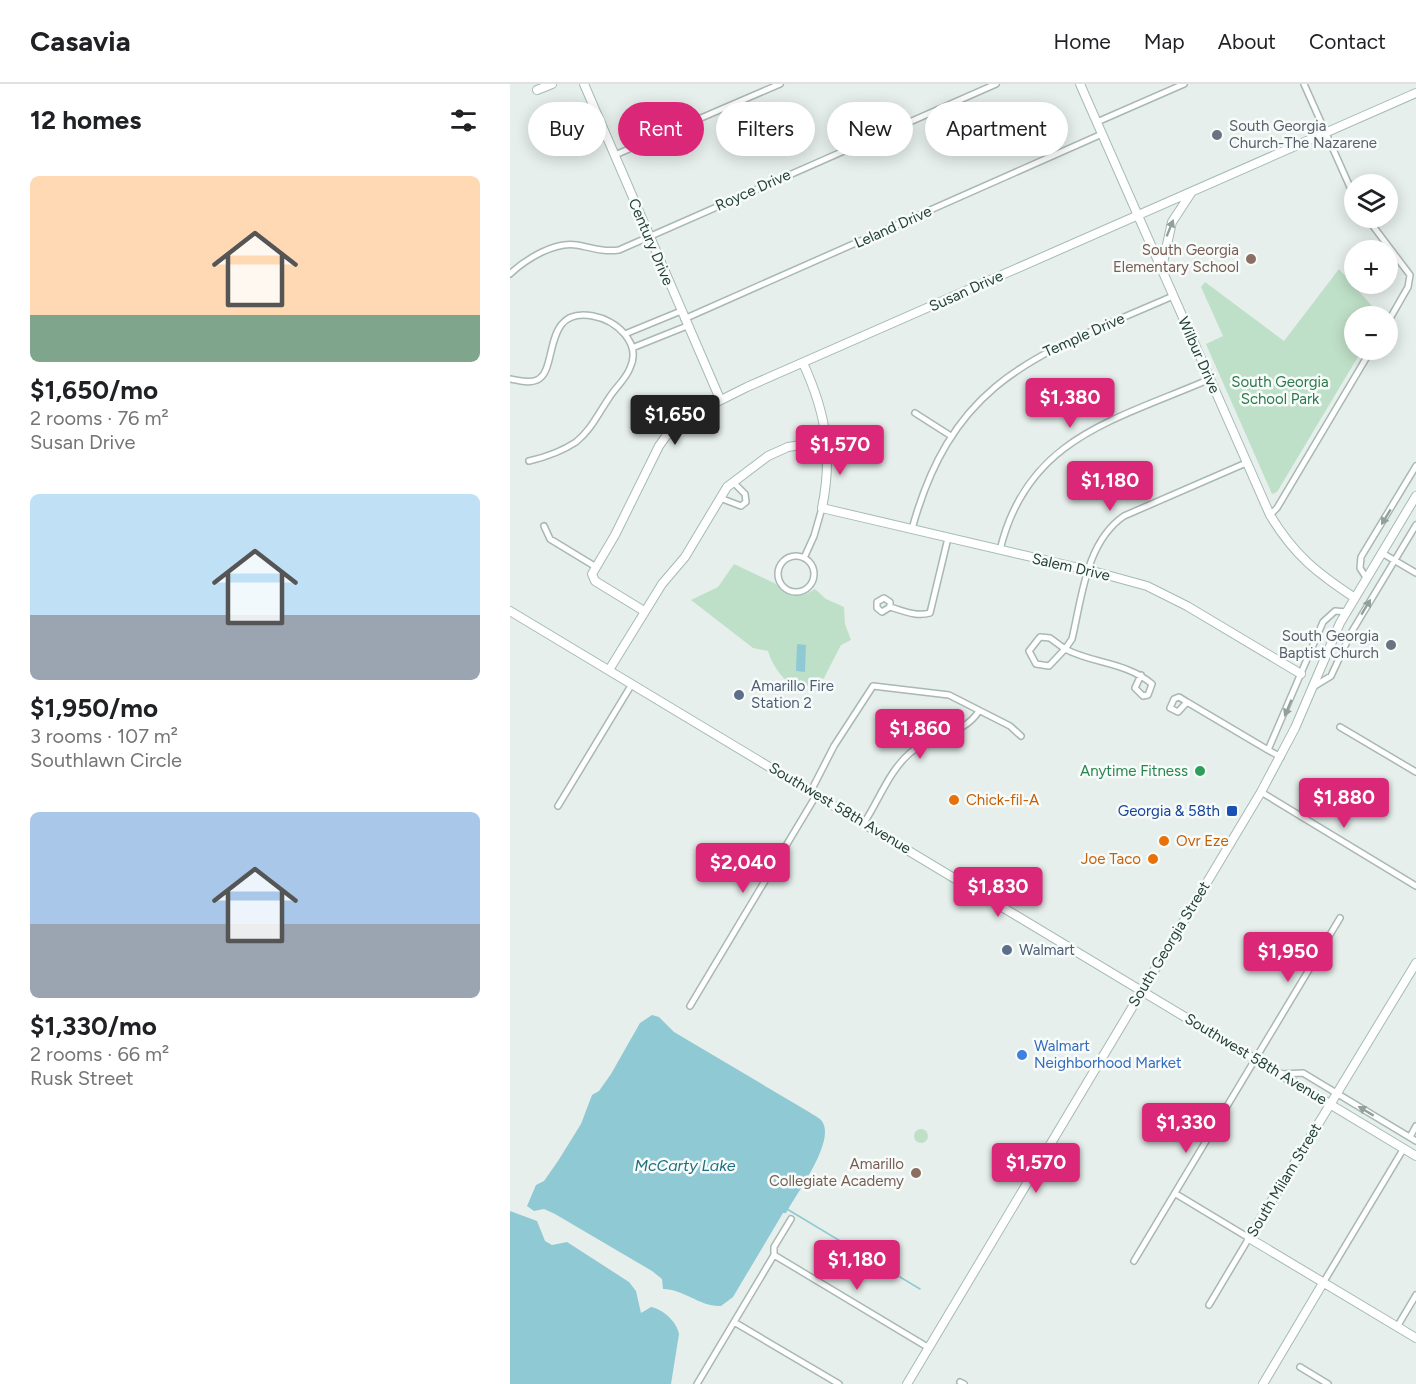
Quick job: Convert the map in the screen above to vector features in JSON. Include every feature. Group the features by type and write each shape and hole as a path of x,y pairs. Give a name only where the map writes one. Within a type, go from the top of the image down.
{"main road":[{"path":"537,90 552,84"},
{"name":"Century Drive","path":"584,84 720,399"},
{"name":"Wilbur Drive","path":"1080,84 1270,515 1287,542 1305,562 1355,598"},
{"name":"Susan Drive","path":"594,570 615,535 659,446 678,423 720,399 1416,93"},
{"path":"1162,269 1172,222 1192,192"},
{"path":"803,363 820,402 827,441 827,486 822,508"},
{"path":"609,670 644,611 662,584 685,558 732,481 768,456 788,447 827,441"},
{"name":"South Georgia Street","path":"907,1384 1281,757 1347,612 1416,496"},
{"name":"Salem Drive","path":"822,508 1126,580 1167,595 1301,675"},
{"path":"594,570 595,581 644,611"},
{"name":"Southwest 58th Avenue","path":"510,611 1142,989 1416,1156"},
{"name":"South Milam Street","path":"1249,1238 1416,963"},
{"path":"1249,1238 1416,1338"},
{"path":"1263,1384 1323,1282"}],"street":[{"path":"615,155 780,84"},
{"name":"Royce Drive","path":"510,274 531,259 555,247 575,245 606,252 619,250 996,84"},
{"path":"1097,122 1184,84"},
{"path":"1304,84 1344,175"},
{"name":"Leland Drive","path":"632,348 1102,134"},
{"path":"1375,228 1410,275 1408,287 1397,306"},
{"name":"Temple Drive","path":"912,529 928,478 951,436 992,388 1032,359 1173,296"},
{"path":"625,334 681,311"},
{"path":"510,379 530,382 539,380 544,375 555,335 570,318 580,315 603,319 625,334 632,348 631,367 586,433 563,450 529,461"},
{"path":"1270,515 1277,508 1365,360"},
{"path":"1000,550 1017,502 1028,484 1053,456 1086,433 1210,380"},
{"path":"915,413 951,436"},
{"path":"1141,675 1128,667 1077,655 1065,649 1050,638 1040,638 1029,651 1036,664 1043,666 1049,666 1059,658 1065,649 1072,639 1089,570 1101,538 1124,516 1246,463"},
{"path":"1367,579 1360,568 1361,557 1416,466"},
{"path":"720,498 736,506 741,506 746,502 745,494 732,481"},
{"path":"804,558 814,536 822,508"},
{"path":"1312,687 1331,676 1351,633 1416,525"},
{"path":"544,526 550,539 594,570"},
{"path":"890,607 922,615 930,613 948,538"},
{"path":"1382,553 1416,573"},
{"path":"797,556 804,558 814,569 814,577 808,587 799,592 784,588 780,581 780,566 784,560 797,556"},
{"path":"1268,750 1323,622 1335,611 1347,612"},
{"path":"558,806 632,684"},
{"path":"690,1006 814,793 840,737 873,686 949,695 1010,726 1021,736"},
{"path":"1187,702 1281,757"},
{"path":"864,823 909,754 925,743 968,726 979,711"},
{"path":"1340,727 1416,772"},
{"path":"1260,792 1416,886"},
{"path":"1134,1261 1340,918"},
{"path":"1280,1074 1303,1073 1416,1141"},
{"path":"1410,1137 1416,1126"},
{"path":"1323,1282 1404,1148"},
{"path":"1176,1194 1249,1238"},
{"path":"697,1384 774,1255 774,1247 791,1219"},
{"name":"South Milam Street","path":"1209,1305 1249,1238"},
{"path":"774,1255 929,1348"},
{"path":"1396,1327 1416,1295"},
{"path":"734,1322 839,1384"},
{"path":"1300,1367 1328,1384"}],"green space":[{"name":"South Georgia School Park","path":"1339,269 1344,275 1344,294 1361,294 1372,306 1344,306 1344,360 1356,360 1277,492 1272,494 1206,344 1223,336 1201,287 1205,282 1284,341"},
{"path":"734,564 776,584 783,592 793,596 806,594 815,589 826,599 844,607 845,624 851,640 841,645 824,678 800,690 780,673 768,651 753,648 691,600 718,587"},
{"path":"918,1129 924,1129 928,1136 924,1143 918,1143 914,1139 914,1133"}],"water":[{"path":"797,644 806,645 805,672 796,671"},
{"name":"McCarty Lake","path":"652,1015 659,1017 674,1032 817,1117 825,1129 820,1153 806,1180 786,1213 783,1213 733,1297 721,1306 706,1304 678,1292 663,1289 662,1279 652,1271 555,1214 544,1209 534,1211 527,1206 536,1185 544,1181 581,1124 592,1095 599,1091 611,1074 640,1023"},
{"path":"510,1211 537,1221 545,1241 552,1245 567,1242 629,1282 636,1291 641,1313 651,1307 669,1317 679,1334 671,1384 510,1384"}],"waterway":[{"path":"787,1209 920,1289"}],"place":[{"name":"South Georgia Church-The Nazarene","path":"1217,135"},
{"name":"South Georgia Elementary School","path":"1251,259"},
{"name":"South Georgia Baptist Church","path":"1391,645"},
{"name":"Amarillo Fire Station 2","path":"739,695"},
{"name":"Anytime Fitness","path":"1200,771"},
{"name":"Chick-fil-A","path":"954,800"},
{"name":"Georgia & 58th","path":"1232,811"},
{"name":"Ovr Eze","path":"1164,841"},
{"name":"Joe Taco","path":"1153,859"},
{"name":"Walmart","path":"1007,950"},
{"name":"Walmart Neighborhood Market","path":"1022,1055"},
{"name":"Amarillo Collegiate Academy","path":"916,1173"}]}
